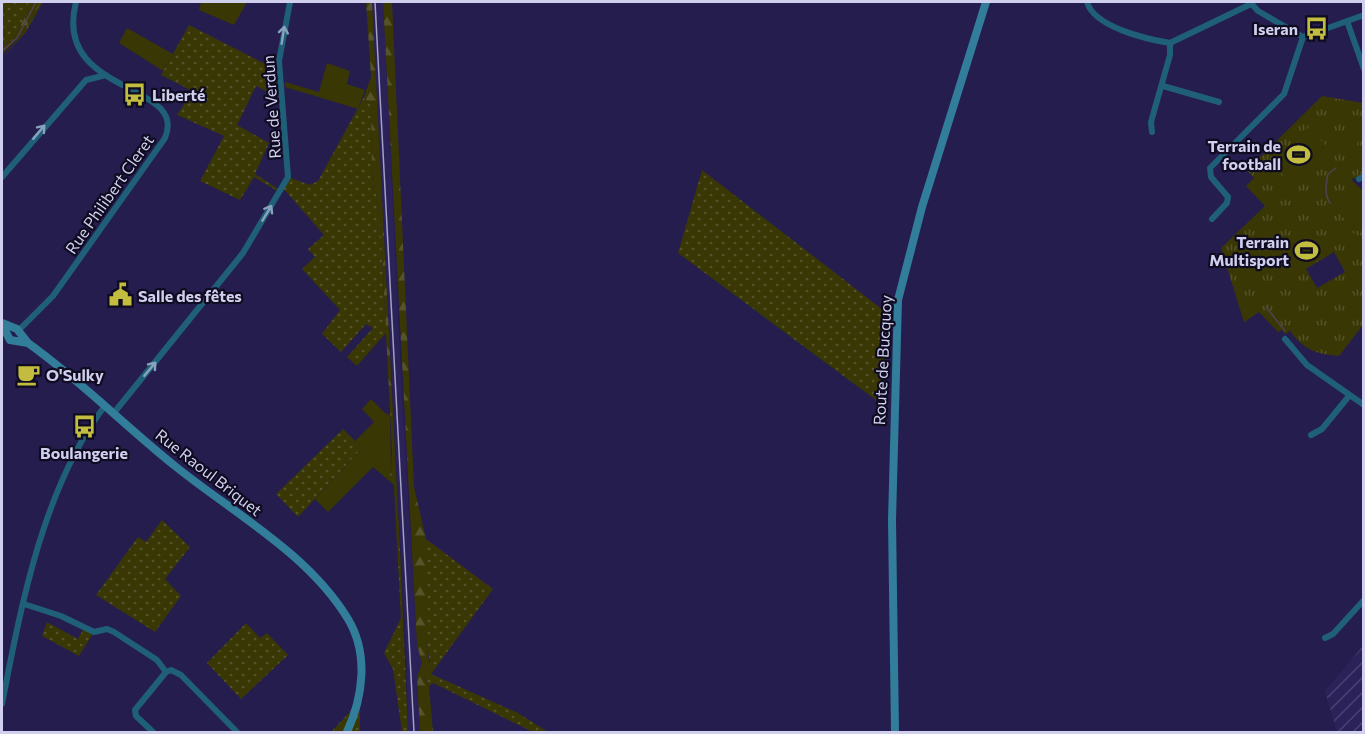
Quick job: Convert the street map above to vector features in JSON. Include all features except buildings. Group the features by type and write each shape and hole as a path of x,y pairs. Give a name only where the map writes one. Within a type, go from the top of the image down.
{"main road":[{"name":"Route de Bucquoy","path":"895,732 892,520 898,300 922,207 986,2"},
{"name":"Rue Raoul Briquet","path":"2,324 12,335 28,343 195,482 287,551 334,600 348,620 357,643 362,678 357,705 347,732"}],"street":[{"path":"76,2 72,31 77,47 86,60 86,80"},
{"name":"Rue de Verdun","path":"113,414 243,253 288,177 279,61 290,2"},
{"path":"1087,2 1090,10 1103,23 1170,43 1250,3 1258,11 1303,37"},
{"path":"1303,37 1364,15"},
{"path":"1347,21 1364,69"},
{"path":"1212,219 1227,203 1228,197 1211,177 1210,168 1284,94 1303,37"},
{"path":"1152,132 1151,122 1163,86 1170,55 1170,43"},
{"name":"Rue Philibert Cleret","path":"12,335 53,296 167,133 167,122 162,110 86,60"},
{"path":"2,177 86,80 106,75"},
{"path":"1163,86 1219,102"},
{"path":"1285,339 1307,365 1364,405"},
{"path":"1311,435 1322,429 1349,396"},
{"path":"2,704 24,604 49,512 80,440 104,407"},
{"path":"1325,638 1333,634 1364,600"},
{"path":"24,604 61,616 94,632 107,629 114,632 157,660 166,672"},
{"path":"153,732 136,716 135,710 166,672 171,670 181,675 237,732"}],"shaded area":[{"path":"372,2 383,2 402,396 417,645 422,663 417,677 420,732 408,732 406,648"},
{"path":"1363,646 1363,732 1337,732 1325,691"}],"green space":[{"path":"2,2 33,2 15,36 2,48"},
{"path":"33,2 41,2 25,30 2,55 2,48 15,36"},
{"path":"43,2 26,32 2,58 25,30"},
{"path":"201,2 247,2 234,25 199,10"},
{"path":"366,2 372,2 401,569 398,564 394,485 387,479 391,472 392,450 380,216 372,172 371,106 364,97 371,77"},
{"path":"383,2 392,2 414,487 426,539 426,643 431,674 427,671 424,678 429,686 433,732 420,732 417,677 422,663 417,645"},
{"path":"189,25 275,69 278,97 256,86 237,125 269,143 255,174 280,190 279,192 254,177 240,200 200,181 224,136 177,115 192,91 161,75"},
{"path":"127,28 173,54 163,71 119,43"},
{"path":"327,63 350,71 347,84 365,90 358,109 285,87 285,82 319,92"},
{"path":"1322,96 1363,103 1363,172 1358,178 1351,179 1363,191 1363,325 1339,356 1310,350 1290,331 1285,334 1282,330 1278,332 1259,312 1244,322 1221,248 1265,206 1246,186 1254,178 1247,170","holes":["1334,252 1345,272 1317,288 1306,269"]},
{"path":"364,97 371,106 372,172 380,216 386,333 357,366 347,357 373,328 366,324 341,352 322,334 340,310 302,269 315,257 308,249 324,235 282,187 288,177 310,185 318,181"},
{"name":"Terrain de football","path":"1309,127 1326,146 1289,181 1271,162"},
{"path":"1349,131 1360,135 1355,149 1344,145"},
{"path":"702,170 887,313 884,406 678,253"},
{"path":"1352,181 1363,191 1363,229 1360,233 1330,205"},
{"path":"1333,227 1356,234 1357,240 1347,247 1329,231"},
{"name":"Terrain Multisport","path":"1314,240 1319,249 1301,260 1295,251"},
{"path":"371,399 390,415 391,472 387,479 373,467 328,512 315,499 362,448 355,441 374,422 362,409"},
{"path":"343,429 362,448 298,517 276,494"},
{"path":"162,520 190,547 165,579 181,596 155,632 96,595 138,537 146,542"},
{"path":"426,539 493,589 431,674 518,713 548,732 533,732 433,683 429,686 424,678 430,662 426,643"},
{"path":"398,564 401,569 408,732 402,732 393,669 384,653 401,618"},
{"path":"47,622 78,639 84,628 94,632 79,656 42,636"},
{"path":"246,623 260,638 267,633 288,655 241,699 207,663"},
{"path":"360,701 360,732 331,732"}],"waterway":[{"path":"2,51 17,38 36,2"},
{"path":"1330,203 1326,193 1328,174 1336,168"},
{"path":"1266,307 1285,331"}],"railway":[{"path":"375,2 414,732"}],"place":[{"name":"Iseran","path":"1316,28"},
{"name":"Liberté","path":"134,94"},
{"name":"Terrain de football","path":"1299,154"},
{"name":"Terrain Multisport","path":"1307,250"},
{"name":"Salle des fêtes","path":"120,295"},
{"name":"O'Sulky","path":"28,374"},
{"name":"Boulangerie","path":"84,427"}]}
